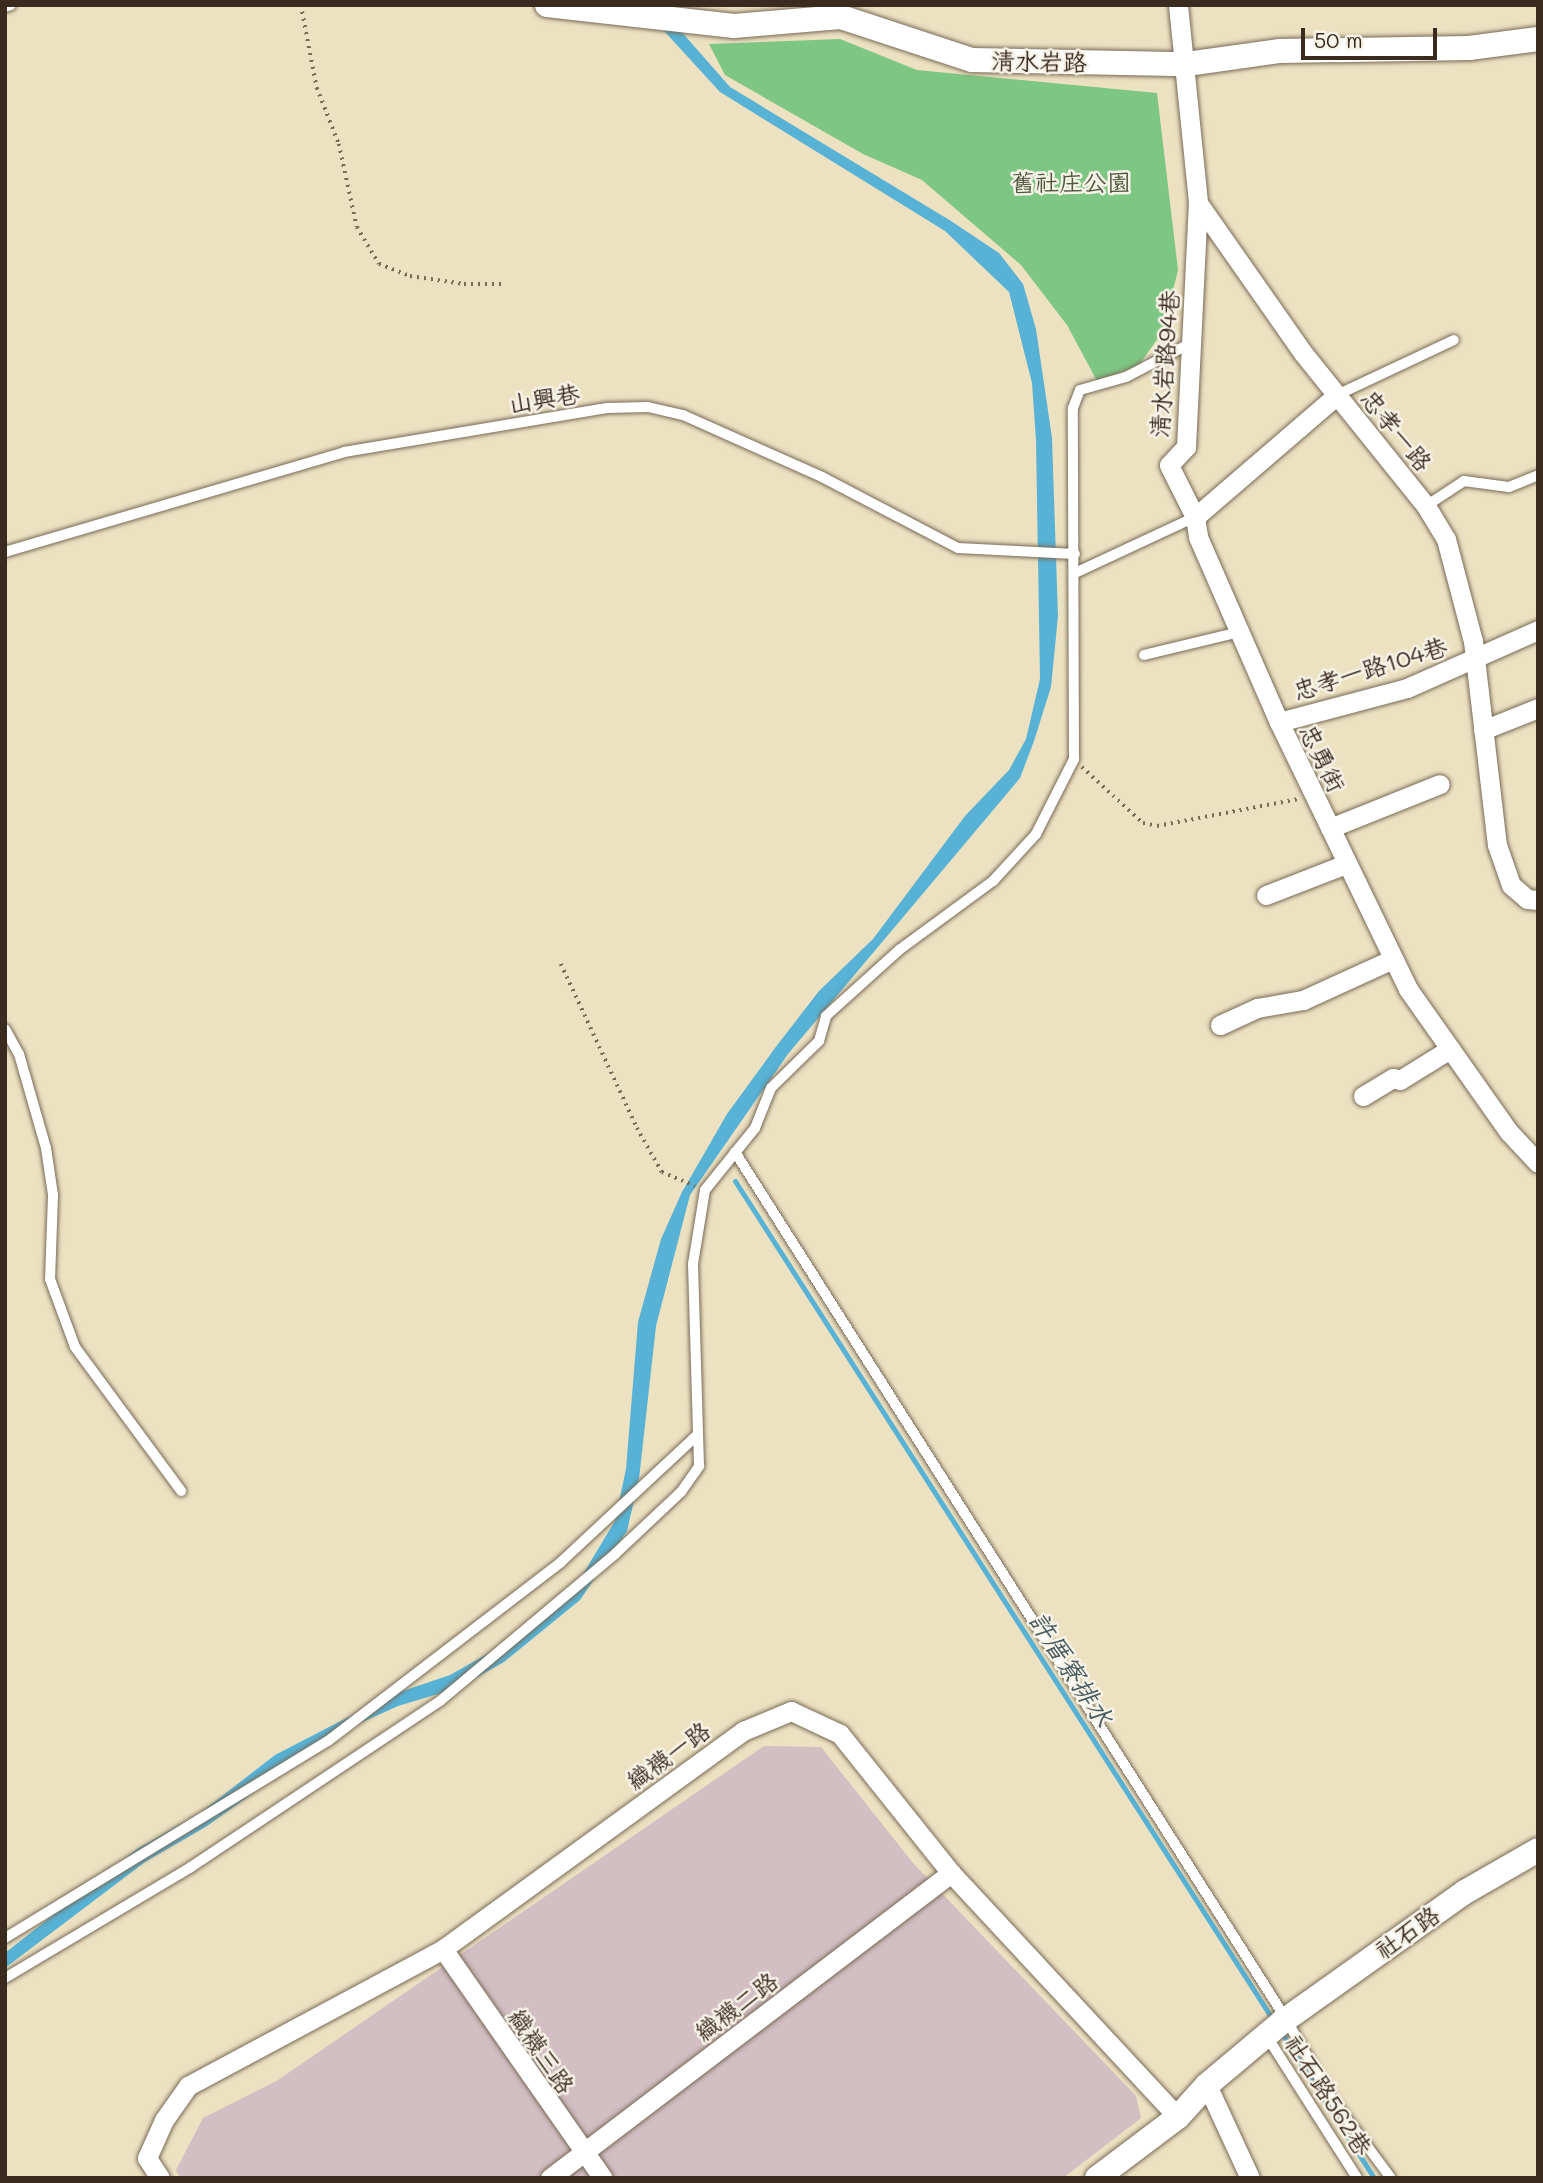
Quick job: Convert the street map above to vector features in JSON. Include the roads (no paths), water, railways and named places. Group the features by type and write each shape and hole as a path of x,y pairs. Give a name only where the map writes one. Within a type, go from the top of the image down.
{"street":[{"name":"清水岩路","path":"547,5 734,26 841,17 972,60 1187,64 1280,51 1469,48 1538,39"},
{"path":"1178,5 1187,64 1198,203"},
{"name":"清水岩路94巷","path":"1195,517 1169,465 1186,447 1198,203"},
{"name":"忠孝一路","path":"1198,203 1337,395 1426,506 1446,539 1475,660 1497,845 1511,885 1527,899 1538,900"},
{"path":"1195,517 1337,395"},
{"name":"忠勇街","path":"1195,517 1198,537 1279,722 1393,959 1450,1049 1509,1132 1538,1163"},
{"name":"忠孝一路104巷","path":"1279,722 1407,688 1538,630"},
{"path":"1483,730 1538,708"},
{"path":"1330,828 1440,783"},
{"path":"1266,895 1346,864"},
{"path":"1220,1026 1257,1008 1303,1000 1393,959"},
{"path":"1363,1096 1393,1078 1400,1080 1450,1049"},
{"name":"織襪一路","path":"160,2178 147,2158 188,2086 443,1950 743,1731 791,1711 840,1734 951,1873 1178,2118"},
{"name":"社石路","path":"1097,2178 1178,2118 1207,2085 1278,2025 1465,1892 1538,1850"},
{"name":"織襪二路","path":"550,2178 951,1873"},
{"name":"織襪三路","path":"443,1950 582,2153 603,2178"},
{"path":"1207,2085 1250,2178"}],"lane":[{"path":"5,7 11,5"},
{"path":"1337,395 1454,340"},
{"path":"5,1978 191,1867 440,1701 615,1554 681,1492 699,1466 693,1264 705,1191 755,1128 771,1088 819,1041 827,1016 899,950 993,881 1035,834 1074,760 1073,408 1080,390 1126,377 1191,343"},
{"name":"山興巷","path":"5,552 344,452 608,408 648,407 683,415 822,477 958,548 1075,554"},
{"path":"1426,506 1464,481 1509,487 1538,475"},
{"path":"1074,573 1195,517"},
{"path":"1144,655 1239,632"},
{"path":"5,1029 19,1054 46,1148 53,1195 50,1279 75,1347 181,1491"},
{"path":"735,1152 1278,2025 1391,2178"},
{"path":"5,1938 328,1741 561,1562 696,1434"},
{"name":"社石路562巷","path":"1278,2025 1357,2178"}],"water":[{"path":"658,5 730,87 999,253 1023,284 1036,329 1052,438 1058,616 1051,687 1034,741 1020,778 788,1054 690,1195 656,1326 639,1479 627,1531 580,1600 504,1662 458,1688 398,1706 334,1735 207,1826 145,1862 5,1968 5,1953 137,1849 200,1813 275,1755 391,1695 450,1675 496,1649 574,1589 615,1521 626,1469 638,1322 661,1239 682,1192 727,1114 775,1048 819,991 873,939 965,816 1009,770 1026,739 1040,679 1036,440 1032,383 1009,292 945,231 720,92 643,8"}],"waterway":[{"name":"許厝寮排水","path":"735,1181 1273,2020"},
{"name":"許厝寮排水","path":"1281,2032 1374,2178"}],"park label":[{"name":"舊社庄公園","path":"1071,182"}]}
